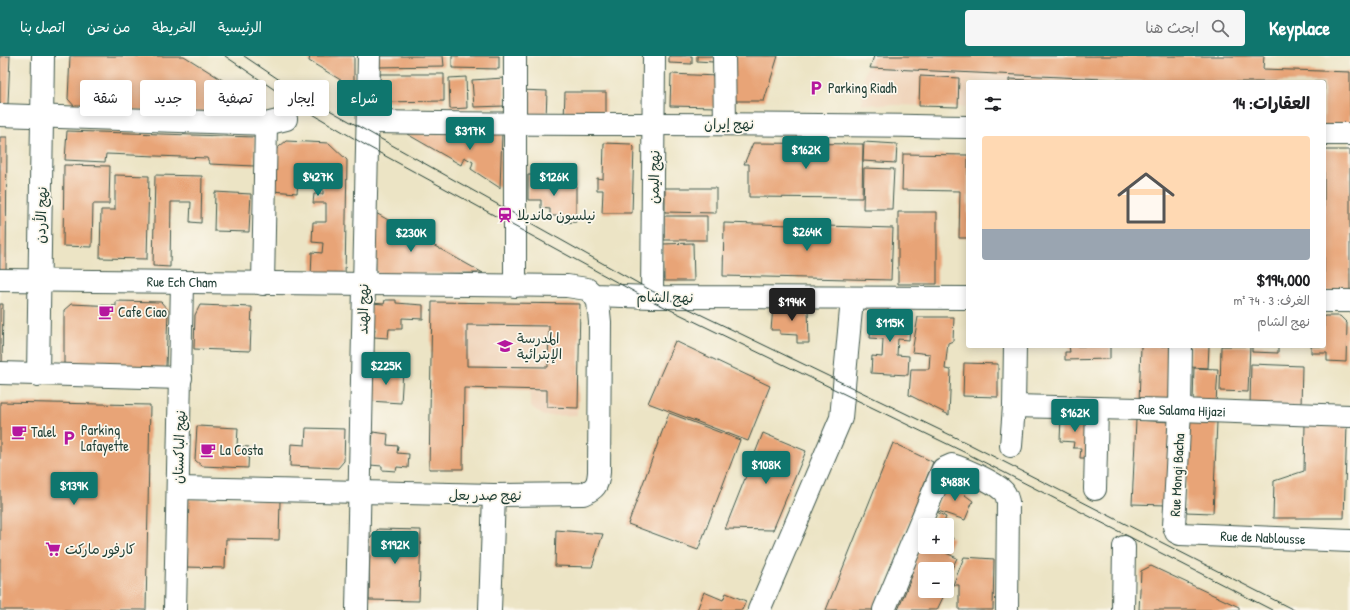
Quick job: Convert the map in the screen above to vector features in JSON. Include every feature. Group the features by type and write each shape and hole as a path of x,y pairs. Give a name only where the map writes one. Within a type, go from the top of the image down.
{"street":[{"name":"نهج الأردن","path":"38,375 39,280 44,116 43,56"},
{"name":"نهج الهند","path":"357,610 369,56"},
{"path":"515,56 515,286"},
{"name":"نهج اليمن","path":"652,297 655,124 654,56"},
{"path":"724,56 725,124"},
{"path":"0,115 276,122 263,284"},
{"name":"نهج إيران","path":"377,122 514,124 837,123 966,127"},
{"path":"1326,134 1350,134"},
{"name":"Rue Ech Cham","path":"0,280 363,285"},
{"name":"نهج الباكستان","path":"175,610 182,283"},
{"name":"نهج الشام","path":"363,285 580,287 594,295 652,297 966,298"},
{"name":"نهج صدر بعل","path":"178,488 494,495 583,494 592,491 598,484 600,322 598,302 594,295"},
{"path":"759,610 841,418 852,298"},
{"path":"1326,301 1350,301"},
{"path":"1011,446 1014,406 1015,348"},
{"name":"Rue Mongi Bacha","path":"1176,532 1174,526 1180,410 1181,348"},
{"path":"0,373 181,378"},
{"name":"Rue Salama Hijazi","path":"1014,406 1350,416"},
{"path":"1095,489 1097,408"},
{"path":"884,610 943,469 952,465 960,467 999,487 1006,495 1008,502 1007,610"},
{"path":"490,610 494,495"},
{"name":"Rue de Nablousse","path":"1176,532 1180,534 1350,541"},
{"path":"1123,610 1124,547"}],"shaded area":[{"path":"871,56 1193,56 1180,80 966,80 966,107 862,104 864,74"},
{"name":"المدرسة الإبترائية","path":"432,302 580,304 577,415 544,416 530,406 530,390 465,388 463,469 429,469"}],"building":[{"path":"0,56 10,56 8,104 0,104"},
{"path":"70,56 184,56 222,80 204,80 204,112 196,111 196,80 140,80 140,110 132,110 132,80 80,80 80,108 76,108 68,99"},
{"path":"310,56 354,56 354,80 341,80 309,61"},
{"path":"377,56 443,56 444,66 377,67"},
{"path":"452,56 499,56 499,69 452,68"},
{"path":"669,56 692,56 692,64 669,63"},
{"path":"697,56 714,56 713,62 697,61"},
{"path":"733,56 778,56 764,101 732,101"},
{"path":"874,56 1264,56 1263,69 1350,72 1350,126 1326,127 1326,80 1125,80 870,68"},
{"path":"380,74 444,74 444,101 392,102 392,80 380,80"},
{"path":"671,74 717,76 716,107 670,106"},
{"path":"920,76 959,78 958,107 919,106"},
{"path":"466,77 467,108 450,109 449,78"},
{"path":"504,78 505,106 474,107 472,80"},
{"path":"1009,79 1030,80 1009,80"},
{"path":"520,90 547,91 546,119 520,118"},
{"path":"565,92 606,92 606,121 564,120"},
{"path":"67,131 255,137 254,166 210,164 207,158 106,154 105,162 65,160"},
{"path":"502,132 500,188 471,169 473,162 464,157 461,165 407,134"},
{"path":"0,137 7,137 6,273 0,273"},
{"path":"286,141 329,143 347,160 345,278 311,277 312,252 322,253 323,243 312,242 313,222 326,222 326,203 313,203 314,194 323,194 323,183 298,182 297,193 272,191 274,151"},
{"path":"864,142 897,144 896,163 863,161"},
{"path":"604,143 631,144 634,147 632,213 602,213 603,190 597,190 597,178 603,179"},
{"path":"753,143 863,144 862,198 749,197 749,164 744,164"},
{"path":"1326,150 1350,150 1350,291 1326,291"},
{"path":"903,154 966,155 966,238 959,238 960,191 902,190"},
{"path":"64,165 110,166 109,204 93,204 92,247 63,246"},
{"path":"864,168 894,169 892,209 863,209"},
{"path":"115,175 149,176 147,259 100,258 101,210 115,210"},
{"path":"155,175 202,176 201,223 190,222 191,202 171,202 170,267 153,266"},
{"path":"528,175 539,175 539,178 552,178 552,183 576,183 576,222 562,223 562,216 550,216 550,209 541,208 541,200 528,200"},
{"path":"665,188 716,188 716,213 665,212"},
{"path":"215,192 251,194 249,232 214,231"},
{"path":"374,212 483,273 376,274"},
{"path":"898,212 937,212 937,284 898,284"},
{"path":"664,216 707,216 707,240 664,240"},
{"path":"724,223 893,228 891,280 723,276"},
{"path":"693,243 694,281 664,281 663,244"},
{"path":"385,300 396,300 396,303 423,305 423,319 402,318 402,329 389,329 388,338 374,337 375,329 369,329 371,303 384,304"},
{"path":"116,301 161,302 168,310 166,366 157,373 71,369 64,364 64,310 71,304 116,306"},
{"name":"المدرسة الإبترائية","path":"432,302 580,304 578,408 547,407 547,390 464,388 463,469 429,469","holes":["467,325 549,326 548,367 467,366"]},
{"path":"0,304 3,304 2,369 0,369"},
{"path":"200,305 252,307 250,351 194,349 195,315"},
{"path":"773,307 808,308 809,343 797,343 797,335 780,334 780,330 771,330"},
{"path":"872,314 911,316 909,340 898,339 897,355 909,356 908,375 871,373 872,356 882,357 883,339 870,338"},
{"path":"1326,316 1340,316 1347,323 1346,362 1327,361 1327,353 1311,353 1311,348 1326,348"},
{"path":"918,317 954,317 953,341 948,343 945,369 951,370 949,415 909,395 911,369 929,369 930,354 912,352"},
{"path":"675,341 770,386 748,441 648,403"},
{"path":"1069,348 1110,348 1110,359 1065,360 1065,352 1070,352"},
{"path":"1141,348 1172,348 1171,398 1164,404 1139,403"},
{"path":"1191,348 1209,348 1208,368 1190,367"},
{"path":"1221,348 1250,348 1248,392 1220,391"},
{"path":"1252,348 1278,348 1278,353 1252,352"},
{"path":"964,363 998,364 998,397 963,396"},
{"path":"1251,364 1302,366 1301,407 1250,405"},
{"path":"371,368 403,370 401,403 369,401"},
{"path":"1194,368 1218,369 1216,403 1193,402"},
{"path":"0,402 150,405 146,610 0,610"},
{"path":"669,413 740,440 698,550 628,524"},
{"path":"1061,416 1081,417 1088,422 1086,458 1080,458 1081,448 1073,448 1074,442 1060,441"},
{"path":"1136,420 1171,422 1167,505 1132,504"},
{"path":"1188,421 1217,422 1213,513 1185,512"},
{"path":"1305,424 1347,425 1344,518 1273,518 1274,481 1304,471"},
{"path":"197,426 238,428 237,446 249,447 248,468 202,466 195,460"},
{"path":"306,428 345,429 344,461 338,468 290,466 291,444 305,445"},
{"path":"373,432 388,434 387,445 398,446 397,453 409,454 408,468 397,467 396,471 382,470 382,466 370,465"},
{"path":"763,433 806,451 773,530 725,529"},
{"path":"893,443 933,462 873,610 826,610"},
{"path":"948,481 967,489 965,495 973,501 965,520 935,510"},
{"path":"187,499 280,501 279,540 226,539 225,568 186,567"},
{"path":"937,512 946,517 946,518 934,518"},
{"path":"378,529 421,530 419,601 369,600 370,539"},
{"path":"556,530 603,534 592,567 555,566"},
{"path":"918,554 948,554 957,558 954,564 954,562 918,562 918,598 943,598 937,610 898,610 912,576 909,574"},
{"path":"964,557 994,559 993,610 959,610 959,585 954,585"},
{"path":"1151,566 1239,607 1239,610 1139,610 1141,571"},
{"path":"704,592 723,600 726,593 746,601 742,610 697,610"}],"tram line":[{"path":"225,56 294,103 367,146 644,297 968,454 1272,610"},
{"path":"244,56 299,93 652,291 969,444 1294,610"}],"place":[{"name":"Parking Riadh","path":"816,88"},
{"name":"نيلسون مانديلا","path":"505,215"},
{"name":"Cafe Ciao","path":"106,312"},
{"name":"المدرسة الإبترائية","path":"505,346"},
{"name":"Talel","path":"19,432"},
{"name":"Parking Lafayette","path":"69,438"},
{"name":"La Costa","path":"208,450"},
{"name":"كارفور ماركت","path":"53,549"}]}
